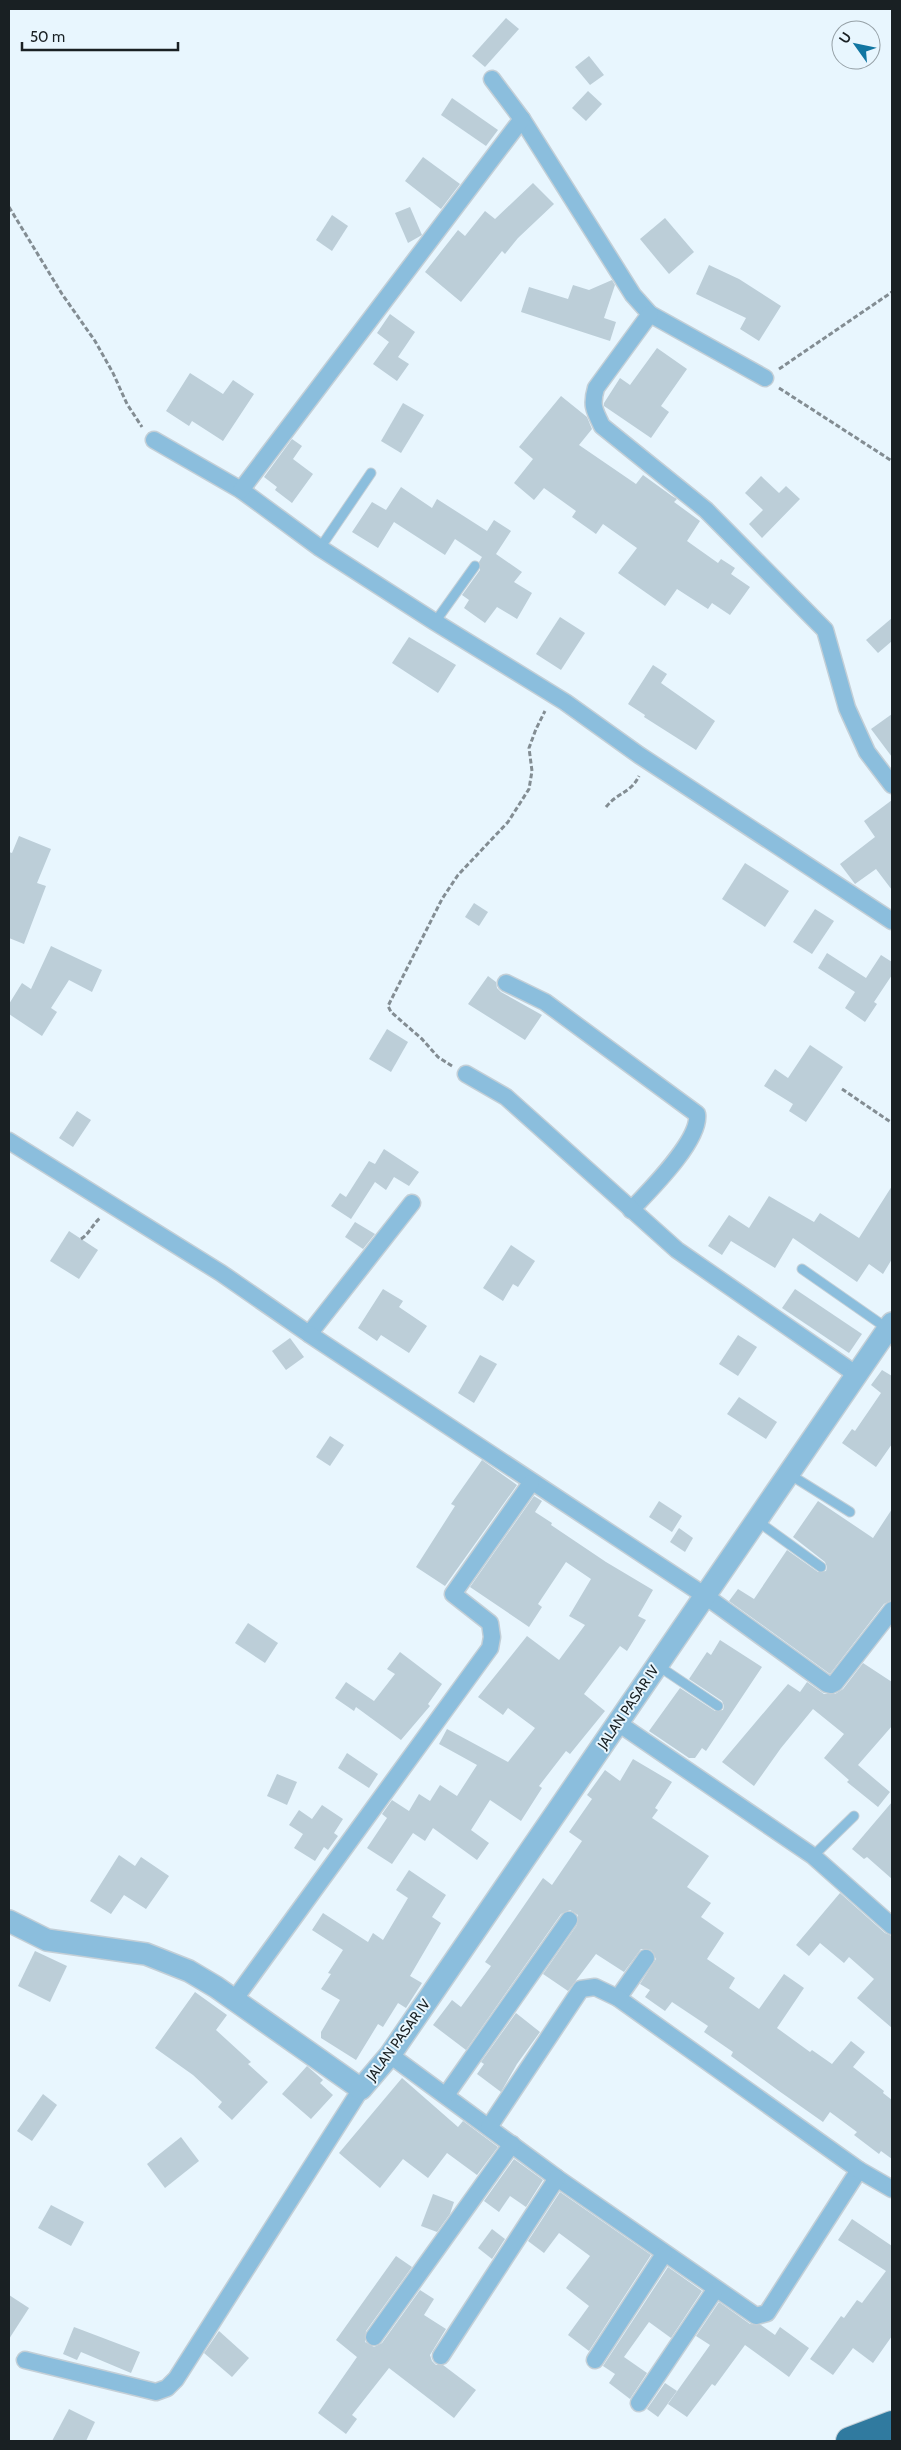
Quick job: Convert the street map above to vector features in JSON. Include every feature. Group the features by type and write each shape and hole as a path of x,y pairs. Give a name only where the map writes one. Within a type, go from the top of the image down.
{"highway":[{"path":"850,2441 892,2425"}],"street":[{"path":"492,79 522,119 633,295 650,314 765,378"},
{"path":"241,490 522,119"},
{"path":"650,314 596,388 592,401 602,426 706,510 825,630 847,708 867,752 892,785"},
{"path":"154,440 241,490 320,548 554,695 645,759 892,921"},
{"path":"506,983 545,1002 696,1114 698,1121 695,1130 682,1150 655,1185 631,1210"},
{"path":"466,1074 506,1098 677,1250 857,1375"},
{"path":"9,1141 221,1273 531,1483 704,1595 831,1685 892,1610"},
{"path":"309,1334 412,1203"},
{"name":"JALAN PASAR IV","path":"361,2089 390,2055 890,1326"},
{"path":"234,2000 490,1648 492,1636 490,1623 453,1594 531,1483"},
{"path":"618,1723 813,1856 892,1926"},
{"path":"446,2095 569,1920"},
{"path":"9,1921 47,1940 146,1954 168,1961 196,1975 234,2000 361,2089 176,2379 167,2388 156,2392 25,2360"},
{"path":"618,1998 646,1958"},
{"path":"489,2127 582,1989 595,1987 618,1998 859,2170 892,2189"},
{"path":"390,2055 557,2178 756,2316 767,2313 859,2170"},
{"path":"374,2338 512,2144"},
{"path":"441,2356 557,2178"},
{"path":"595,2360 664,2254"},
{"path":"639,2403 716,2290"}],"lane":[{"path":"320,548 371,473"},
{"path":"435,622 475,566"},
{"path":"802,1270 890,1326"},
{"path":"789,1474 850,1512"},
{"path":"756,1520 821,1567"},
{"path":"657,1665 718,1706"},
{"path":"813,1856 854,1816"}],"path":[{"path":"9,207 62,294 95,341 132,411 154,440"},
{"path":"892,292 765,378 892,461"},
{"path":"466,1074 438,1057 391,1012 388,1006 458,875 502,829 528,789 532,771 529,748 536,729 554,695"},
{"path":"606,807 614,796 632,788 645,759"},
{"path":"842,1089 892,1123"},
{"path":"82,1239 89,1233 92,1225 114,1206"}],"building":[{"path":"506,18 519,29 485,67 472,56"},
{"path":"589,56 604,75 590,85 575,67"},
{"path":"588,91 602,104 586,121 572,108"},
{"path":"452,98 498,130 486,146 441,115"},
{"path":"423,157 460,184 441,209 405,181"},
{"path":"533,183 554,204 518,238 505,254 502,251 461,302 425,272 458,230 465,236 485,211 495,219"},
{"path":"410,207 422,235 408,243 395,213"},
{"path":"332,215 348,226 332,251 316,240"},
{"path":"665,218 694,252 669,274 640,239"},
{"path":"709,265 739,279 781,306 759,341 740,329 746,318 696,294"},
{"path":"612,280 615,285 604,318 616,322 610,341 521,312 529,287 568,299 573,285 589,290"},
{"path":"390,314 415,332 398,357 409,364 397,381 373,364 389,342 377,333"},
{"path":"657,348 687,369 661,406 669,412 651,438 604,406 604,403 620,378 630,385"},
{"path":"190,373 223,394 233,380 254,394 223,441 192,421 189,426 166,411"},
{"path":"561,396 587,417 592,429 579,445 636,484 643,475 677,499 674,502 700,521 687,541 718,563 721,559 735,568 731,574 750,587 730,615 712,603 708,609 677,589 665,606 618,573 637,548 603,524 596,534 572,517 576,511 544,488 534,500 514,483 533,459 519,447"},
{"path":"403,403 424,415 401,453 381,441"},
{"path":"292,439 302,446 293,459 313,474 292,503 275,490 277,487 264,477"},
{"path":"761,476 779,493 786,486 800,499 762,538 749,524 763,510 745,493"},
{"path":"401,487 432,508 437,499 487,531 494,520 511,531 496,554 522,572 514,582 532,593 517,619 497,607 485,623 464,608 469,600 462,595 480,570 479,562 482,557 455,539 445,555 394,522 378,548 352,532 372,502 386,510"},
{"path":"560,617 585,633 561,670 536,654"},
{"path":"892,618 892,641 878,653 866,640"},
{"path":"409,637 456,665 438,693 392,663"},
{"path":"653,665 667,674 661,683 715,721 696,750 644,717 645,715 628,704"},
{"path":"892,714 892,757 871,729"},
{"path":"892,800 892,890 876,869 855,884 840,864 875,837 864,821"},
{"path":"19,836 51,849 37,883 46,886 24,944 9,938 9,852 12,853"},
{"path":"745,863 789,891 765,927 722,899"},
{"path":"474,903 488,912 479,926 465,917"},
{"path":"815,909 834,921 812,954 793,942"},
{"path":"51,946 102,970 92,992 69,980 51,1008 57,1012 42,1036 9,1014 9,1004 22,983 31,989"},
{"path":"827,953 866,978 881,955 892,962 892,975 874,1002 877,1004 865,1022 845,1008 855,992 818,968"},
{"path":"488,976 496,982 497,988 501,992 542,1015 525,1040 468,1004"},
{"path":"387,1029 408,1042 391,1072 369,1059"},
{"path":"810,1045 843,1067 806,1122 789,1111 793,1104 764,1086 775,1069 788,1078"},
{"path":"77,1111 91,1120 73,1147 59,1138"},
{"path":"384,1149 419,1172 409,1186 394,1177 386,1190 375,1182 351,1219 331,1206 340,1193 346,1197 369,1161 375,1164"},
{"path":"892,1186 892,1259 883,1274 869,1264 857,1282 793,1238 775,1268 731,1241 722,1255 708,1246 729,1215 749,1228 769,1196 814,1222 820,1213 859,1238"},
{"path":"355,1222 375,1234 363,1249 345,1237"},
{"path":"69,1231 98,1250 79,1279 50,1261"},
{"path":"511,1245 535,1261 518,1287 513,1284 503,1301 483,1288"},
{"path":"383,1289 403,1301 399,1307 427,1326 409,1353 381,1335 377,1341 358,1328"},
{"path":"795,1289 862,1334 849,1353 782,1308"},
{"path":"738,1335 757,1347 738,1376 719,1364"},
{"path":"290,1338 304,1357 286,1370 272,1351"},
{"path":"480,1355 497,1364 474,1403 458,1393"},
{"path":"882,1370 892,1376 892,1444 876,1467 842,1443 852,1429 855,1431 881,1393 871,1385"},
{"path":"739,1397 777,1422 766,1439 727,1414"},
{"path":"330,1436 344,1445 330,1466 316,1457"},
{"path":"482,1460 517,1485 445,1586 416,1567 455,1506 451,1504"},
{"path":"534,1496 542,1501 535,1512 552,1523 551,1525 606,1562 653,1590 638,1616 646,1620 627,1651 620,1646 584,1694 605,1711 570,1754 566,1751 539,1786 542,1788 521,1821 490,1800 471,1830 489,1843 477,1860 433,1828 425,1841 413,1833 392,1864 367,1848 387,1818 382,1814 392,1800 409,1811 419,1794 430,1801 440,1785 457,1796 477,1765 439,1744 447,1729 508,1762 535,1728 508,1708 503,1715 478,1697 527,1636 559,1660 585,1625 569,1616 591,1579 566,1562 538,1604 542,1607 529,1627 470,1587"},
{"path":"659,1501 682,1516 672,1532 649,1517"},
{"path":"818,1501 873,1538 892,1509 892,1600 884,1604 830,1674 729,1601 738,1589 754,1599 787,1550 818,1572 826,1571 825,1562 793,1537"},
{"path":"679,1528 693,1538 685,1552 670,1542"},
{"path":"248,1623 278,1643 265,1663 235,1643"},
{"path":"720,1640 762,1667 706,1751 702,1748 695,1758 689,1758 649,1731 680,1688 715,1711 723,1710 722,1701 689,1679 707,1652 711,1655"},
{"path":"400,1652 442,1684 428,1704 430,1706 401,1740 356,1707 354,1711 335,1698 346,1682 374,1701 395,1674 387,1669"},
{"path":"863,1663 892,1682 892,1726 858,1765 890,1792 878,1807 847,1782 849,1780 824,1758 844,1734 813,1709 781,1748 754,1786 722,1762 788,1684 800,1692 807,1682 824,1694 835,1694 843,1689"},
{"path":"347,1753 378,1774 369,1788 338,1768"},
{"path":"633,1759 672,1782 655,1808 658,1810 652,1818 709,1856 687,1887 711,1903 701,1917 724,1933 707,1959 735,1978 729,1988 759,2009 784,1974 804,1988 777,2028 810,2052 812,2050 832,2064 851,2041 865,2052 853,2067 884,2091 883,2093 892,2100 892,2159 881,2151 879,2154 854,2135 857,2132 830,2112 823,2122 779,2091 731,2056 733,2052 704,2032 708,2026 672,2002 665,2011 645,1997 650,1990 640,1984 656,1959 651,1950 641,1949 624,1972 596,1954 568,1991 543,1974 577,1925 578,1915 570,1910 561,1914 466,2050 433,2025 452,2000 461,2007 491,1966 485,1962 543,1878 552,1885 582,1841 569,1832 592,1799 587,1795 605,1770 620,1781"},
{"path":"277,1774 297,1782 287,1805 267,1796"},
{"path":"892,1802 892,1879 867,1857 864,1859 852,1849"},
{"path":"322,1805 343,1819 334,1833 338,1836 328,1850 324,1847 315,1861 294,1848 303,1834 289,1825 299,1810 312,1819"},
{"path":"119,1855 135,1866 141,1857 169,1876 146,1909 124,1895 111,1914 90,1901"},
{"path":"409,1870 446,1895 432,1917 441,1923 410,1976 422,1983 406,2008 398,2003 383,2027 378,2024 356,2060 321,2038 321,2032 340,2000 321,1989 331,1974 328,1973 343,1950 312,1930 323,1913 368,1942 373,1933 383,1940 408,1898 396,1890"},
{"path":"840,1893 885,1933 892,1936 892,2028 857,1998 874,1979 849,1957 844,1963 820,1943 809,1956 796,1945"},
{"path":"35,1951 67,1966 50,2002 18,1986"},
{"path":"195,1992 227,2015 216,2030 251,2062 248,2064 268,2082 232,2120 218,2107 222,2102 193,2075 155,2048"},
{"path":"516,2013 540,2032 517,2064 501,2092 477,2074 484,2064 481,2062"},
{"path":"307,2066 323,2080 320,2083 333,2095 311,2119 282,2094"},
{"path":"402,2078 458,2127 463,2121 498,2147 477,2175 447,2153 428,2178 403,2159 380,2188 339,2153"},
{"path":"43,2094 57,2105 32,2141 17,2131"},
{"path":"181,2137 199,2161 165,2188 147,2164"},
{"path":"514,2159 543,2180 526,2207 510,2196 499,2212 484,2201"},
{"path":"560,2192 651,2255 589,2351 568,2335 589,2306 566,2288 590,2256 559,2233 544,2253 528,2241"},
{"path":"433,2194 454,2202 450,2214 437,2232 421,2226"},
{"path":"51,2205 84,2222 71,2246 38,2228"},
{"path":"852,2219 892,2246 892,2336 873,2363 853,2348 833,2375 810,2359 841,2316 844,2318 857,2300 862,2303 886,2271 838,2240"},
{"path":"492,2229 505,2239 492,2259 478,2248"},
{"path":"396,2256 412,2267 366,2331 365,2342 374,2347 382,2343 420,2290 434,2299 424,2315 446,2329 430,2355 432,2361 436,2365 443,2365 476,2390 454,2418 389,2368 352,2415 357,2419 346,2434 318,2413 357,2357 336,2340"},
{"path":"668,2267 702,2291 671,2338 649,2322 624,2357 647,2373 630,2399 609,2383 615,2374 603,2366"},
{"path":"9,2295 29,2308 9,2339"},
{"path":"719,2302 750,2324 761,2325 775,2335 780,2327 809,2348 789,2377 745,2345 715,2386 712,2384 687,2417 668,2404 710,2345 696,2336"},
{"path":"74,2327 140,2352 131,2373 81,2352 77,2360 63,2354"},
{"path":"219,2331 249,2358 232,2377 204,2353"},
{"path":"665,2383 677,2391 658,2417 647,2409"},
{"path":"69,2409 95,2422 86,2441 52,2441"}]}
